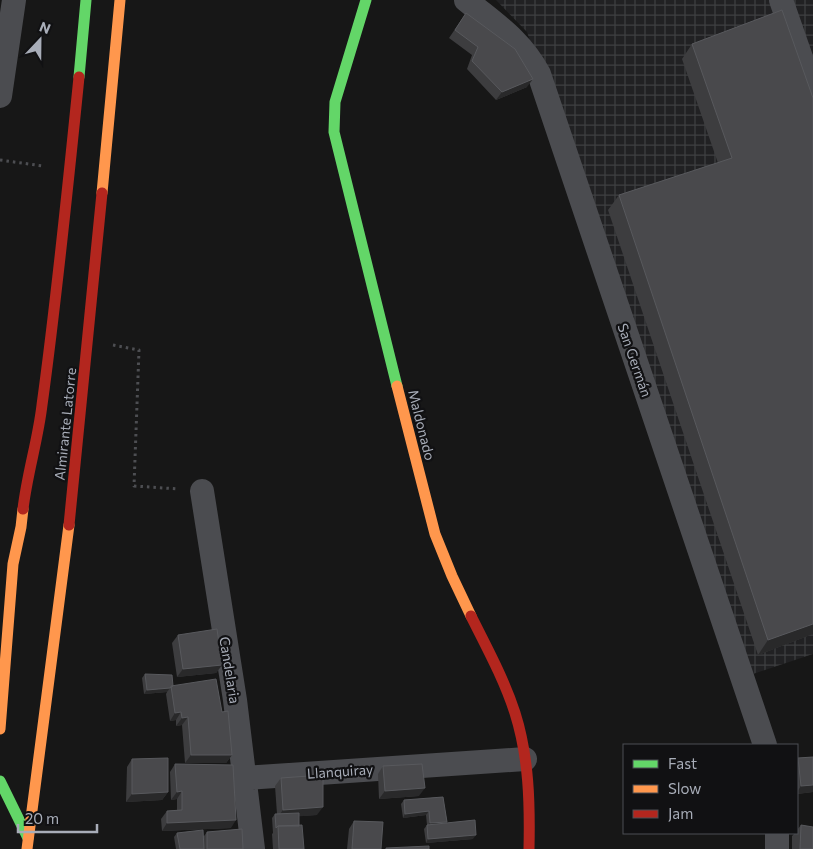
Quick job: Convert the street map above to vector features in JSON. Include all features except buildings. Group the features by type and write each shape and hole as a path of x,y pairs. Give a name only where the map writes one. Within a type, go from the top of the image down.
{"main road":[{"name":"Almirante Latorre","path":"0,729 13,564 43,398 70,169 86,0"},
{"name":"Almirante Latorre","path":"29,845 79,436 120,0"},
{"name":"Maldonado","path":"366,0 335,102 334,132 337,148 435,534 456,589 503,680 521,737 530,816 529,849"},
{"path":"0,781 29,845"}],"street":[{"path":"0,96 14,0"},
{"name":"San Germán","path":"466,0 520,45 530,57 539,74 764,744"},
{"path":"781,0 813,92"},
{"name":"Candelaria","path":"194,490 235,700 253,849"},
{"name":"Llanquiray","path":"245,778 525,759"},
{"path":"777,834 777,849"}],"path":[{"path":"0,160 52,168"},
{"path":"139,350 134,486 194,490"}],"shaded area":[{"path":"496,0 813,0 813,654 753,674 527,32"}],"traffic: fast":[{"path":"79,77 86,0"},
{"path":"366,0 335,102 334,132 397,386"},
{"path":"0,781 28,838"}],"traffic: slow":[{"path":"102,193 120,0"},
{"path":"397,386 435,534 471,616"},
{"path":"0,729 13,564 23,509"},
{"path":"27,849 69,525"}],"traffic: jam":[{"path":"23,509 40,418 62,241 79,77"},
{"path":"69,525 102,193"},
{"path":"471,616 506,688 520,730 528,781 529,849"}]}
